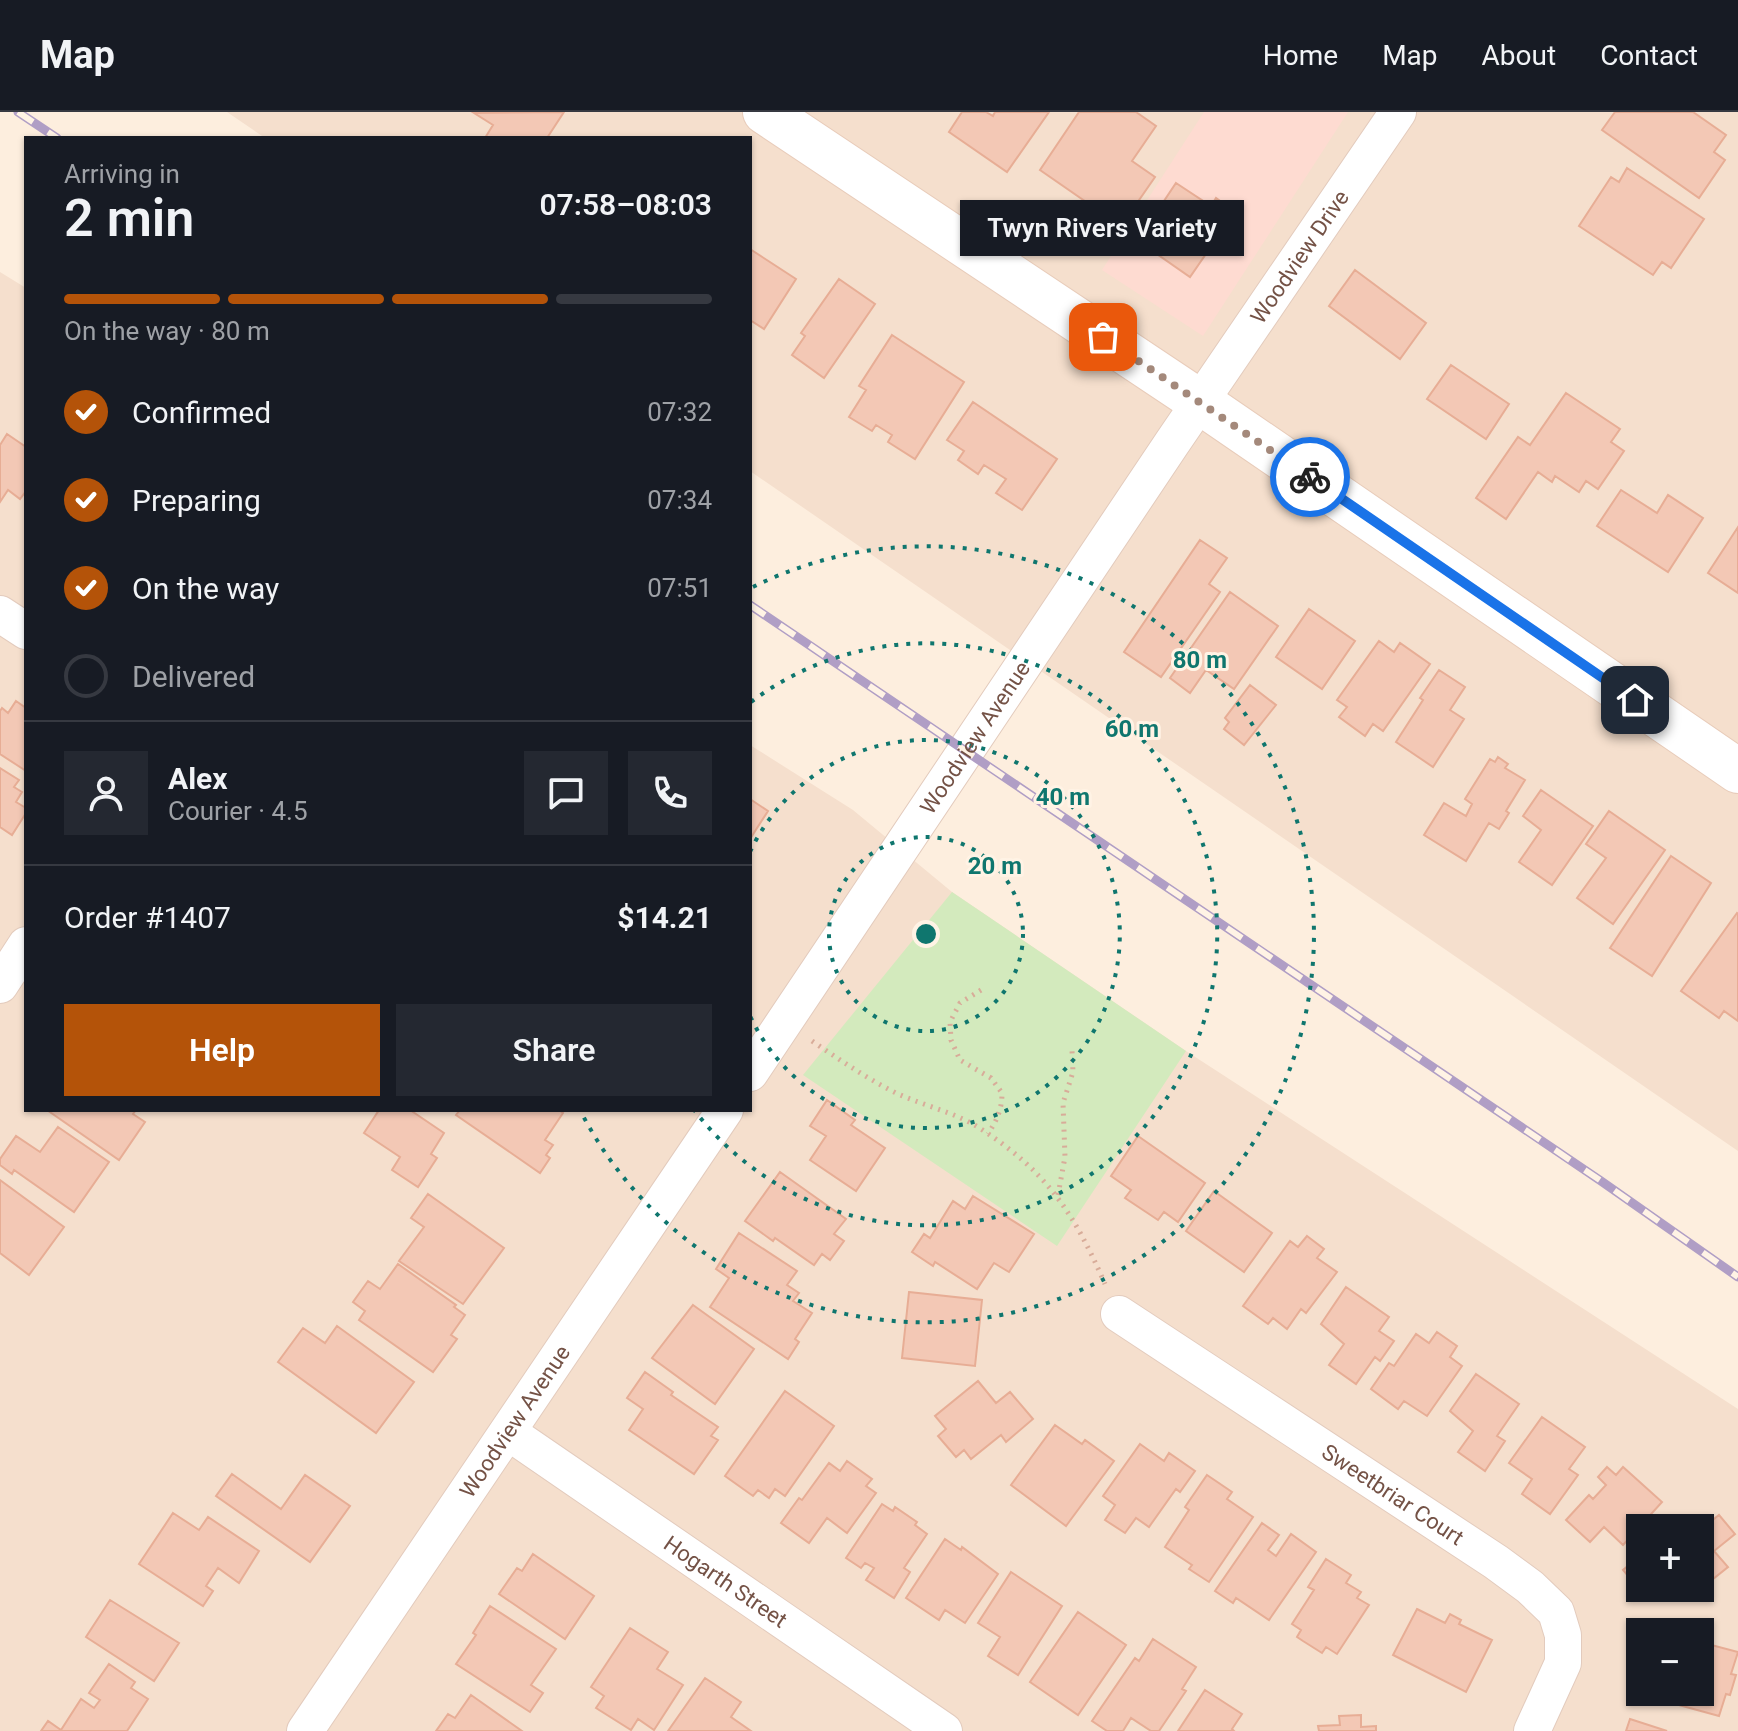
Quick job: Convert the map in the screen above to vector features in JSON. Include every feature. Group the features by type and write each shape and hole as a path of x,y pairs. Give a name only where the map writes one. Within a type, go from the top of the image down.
{"street":[{"path":"765,112 1200,402 1738,771"},
{"name":"Woodview Drive","path":"1200,402 1398,112"},
{"name":"Woodview Avenue","path":"752,1070 1200,402"},
{"path":"0,614 24,630"},
{"path":"0,985 24,948"},
{"name":"Woodview Avenue","path":"305,1731 724,1112"},
{"name":"Sweetbriar Court","path":"1119,1314 1496,1562 1530,1587 1556,1612 1563,1635 1563,1663 1532,1731"},
{"name":"Hogarth Street","path":"508,1432 944,1731"}],"path":[{"path":"981,990 960,1003 950,1022 951,1040 960,1060 991,1078 1002,1093 997,1121 988,1134"},
{"path":"785,1022 856,1072 899,1094 952,1113 988,1134 1038,1172 1085,1237 1119,1314"},
{"path":"1057,1196 1065,1157 1063,1103 1073,1072 1072,1050"}],"shaded area":[{"path":"227,112 1738,112 1738,1151 752,472 752,136 262,136"},
{"path":"1204,112 1348,112 1203,336 1102,270"},
{"path":"0,272 24,287 24,1112 752,1112 752,746 853,810 952,892 1186,1051 1738,1409 1738,1731 0,1731"}],"green space":[{"path":"952,892 1186,1051 1057,1246 803,1075"}],"building":[{"path":"564,112 548,136 486,136 493,125 474,113"},
{"path":"962,112 986,112 993,116 995,112 1049,112 1007,172 949,132"},
{"path":"1079,112 1136,112 1156,126 1132,161 1155,177 1121,226 1040,170"},
{"path":"1615,112 1693,112 1726,135 1714,152 1725,160 1699,198 1602,130"},
{"path":"1627,168 1704,219 1671,268 1662,262 1653,275 1579,226 1611,177 1619,182"},
{"path":"1176,183 1211,206 1216,198 1235,212 1190,277 1141,243 1153,224 1150,222"},
{"path":"752,250 796,279 764,329 752,321"},
{"path":"1355,270 1426,323 1400,359 1329,306"},
{"path":"839,279 875,304 824,378 792,355 805,336 801,333"},
{"path":"892,335 964,382 915,459 888,442 892,435 876,425 872,431 849,417 866,390 859,386"},
{"path":"1451,365 1509,404 1486,439 1427,399"},
{"path":"1566,393 1620,429 1611,442 1624,451 1598,489 1586,481 1579,492 1555,476 1552,482 1538,472 1506,519 1476,498 1518,437 1530,445"},
{"path":"973,402 1057,459 1022,510 996,493 1006,479 984,465 978,474 958,460 964,451 947,440"},
{"path":"7,434 24,446 24,494 20,499 8,490 0,502 0,445"},
{"path":"1621,490 1657,513 1668,495 1703,518 1668,572 1597,526"},
{"path":"1738,527 1738,593 1708,573"},
{"path":"1200,540 1227,558 1209,584 1220,592 1161,677 1124,652"},
{"path":"1230,592 1278,626 1234,689 1206,670 1190,693 1170,678"},
{"path":"1309,609 1355,641 1322,689 1276,657"},
{"path":"1379,641 1394,652 1400,643 1430,664 1383,731 1373,724 1365,736 1339,717 1347,707 1337,700"},
{"path":"1439,670 1465,687 1450,710 1464,719 1433,767 1396,742"},
{"path":"1250,685 1276,705 1244,745 1224,729 1229,722 1225,718"},
{"path":"16,701 24,707 24,770 0,754 0,711 2,708 8,713"},
{"path":"1498,757 1508,764 1505,768 1525,780 1499,829 1489,823 1466,861 1424,835 1444,803 1466,816 1472,804 1465,799 1490,759 1495,762"},
{"path":"0,768 19,780 14,787 22,792 16,802 24,807 24,816 12,835 0,827"},
{"path":"1541,790 1593,826 1552,885 1519,862 1541,830 1523,816"},
{"path":"752,800 768,811 752,836"},
{"path":"1609,811 1665,850 1613,924 1577,898 1606,858 1586,844"},
{"path":"1671,856 1711,883 1652,976 1610,948"},
{"path":"1737,913 1738,1021 1724,1011 1719,1018 1681,991"},
{"path":"827,1100 855,1120 851,1125 885,1148 856,1191 810,1160 826,1136 810,1126"},
{"path":"50,1112 134,1112 133,1114 145,1122 119,1160"},
{"path":"378,1112 413,1112 444,1133 431,1154 437,1158 418,1187 392,1170 400,1157 364,1133"},
{"path":"458,1112 563,1113 545,1140 553,1145 546,1155 550,1158 540,1173 456,1115"},
{"path":"58,1127 109,1162 74,1212 14,1170 12,1174 0,1165 0,1159 16,1136 40,1152"},
{"path":"1138,1136 1205,1183 1178,1222 1164,1212 1158,1220 1125,1198 1131,1190 1111,1176"},
{"path":"780,1172 846,1219 834,1234 844,1241 830,1260 822,1254 814,1265 745,1221"},
{"path":"0,1180 64,1227 29,1275 0,1253"},
{"path":"1214,1191 1272,1233 1244,1272 1186,1231"},
{"path":"428,1194 504,1248 463,1304 399,1261 424,1227 411,1218"},
{"path":"973,1196 1034,1234 1009,1272 994,1263 977,1289 935,1262 933,1266 912,1252 924,1234 930,1238 953,1201 965,1209"},
{"path":"739,1233 797,1271 787,1285 799,1293 793,1301 812,1313 795,1339 799,1342 788,1359 710,1307 729,1278 716,1269"},
{"path":"1307,1236 1324,1249 1317,1258 1337,1272 1306,1313 1301,1309 1287,1329 1273,1318 1268,1324 1243,1306 1290,1241 1298,1247"},
{"path":"398,1264 456,1305 454,1307 465,1315 451,1335 457,1339 433,1372 359,1320 365,1311 353,1302 368,1281 380,1289"},
{"path":"1346,1287 1389,1317 1379,1331 1394,1341 1380,1361 1375,1357 1356,1384 1329,1365 1344,1344 1321,1324"},
{"path":"909,1292 982,1300 975,1366 902,1358"},
{"path":"693,1305 754,1349 715,1404 652,1358"},
{"path":"337,1326 414,1382 376,1433 278,1362 303,1328 325,1343"},
{"path":"1437,1332 1457,1346 1450,1357 1462,1366 1427,1416 1404,1401 1398,1409 1371,1389 1389,1363 1394,1366 1416,1334 1429,1343"},
{"path":"645,1372 673,1392 671,1395 718,1427 711,1436 718,1440 694,1474 629,1430 643,1409 627,1398"},
{"path":"1476,1374 1519,1404 1497,1436 1505,1441 1485,1471 1458,1452 1473,1431 1450,1411"},
{"path":"978,1381 996,1403 1010,1392 1033,1419 1006,1442 1001,1435 971,1459 964,1450 956,1457 938,1436 946,1429 935,1416"},
{"path":"785,1391 834,1426 785,1496 775,1489 769,1498 758,1490 753,1496 725,1476"},
{"path":"1542,1417 1585,1447 1569,1469 1578,1475 1550,1514 1522,1494 1532,1479 1509,1463"},
{"path":"1055,1425 1082,1444 1085,1440 1114,1461 1066,1526 1011,1485"},
{"path":"1140,1444 1164,1461 1169,1453 1195,1471 1180,1492 1176,1489 1149,1527 1136,1518 1125,1533 1105,1520 1115,1505 1103,1496"},
{"path":"847,1461 872,1479 866,1486 876,1493 847,1533 827,1518 809,1543 781,1523 829,1463 840,1471"},
{"path":"1607,1467 1616,1475 1623,1467 1662,1502 1651,1514 1626,1514 1626,1542 1623,1545 1604,1527 1590,1542 1566,1520 1589,1495 1593,1499 1606,1485 1598,1477"},
{"path":"232,1474 281,1509 305,1475 350,1506 310,1562 216,1496"},
{"path":"1207,1475 1232,1492 1227,1499 1253,1517 1209,1582 1189,1569 1192,1565 1165,1547 1189,1510 1185,1507"},
{"path":"882,1504 893,1511 895,1507 917,1522 915,1525 927,1534 904,1568 910,1572 894,1598 866,1580 874,1568 865,1563 861,1568 846,1558"},
{"path":"173,1513 199,1530 208,1517 259,1551 239,1583 218,1568 206,1586 213,1591 203,1606 139,1564"},
{"path":"1719,1515 1735,1534 1714,1551 1714,1519"},
{"path":"1262,1523 1279,1535 1268,1550 1276,1556 1291,1534 1316,1552 1269,1620 1236,1598 1233,1603 1215,1591"},
{"path":"945,1539 961,1550 962,1547 998,1574 965,1623 945,1610 939,1620 906,1598"},
{"path":"1714,1551 1728,1567 1714,1578"},
{"path":"533,1554 594,1596 565,1639 499,1594 517,1568 522,1571"},
{"path":"1326,1559 1351,1575 1346,1583 1361,1592 1357,1598 1369,1605 1337,1654 1326,1647 1322,1653 1297,1637 1301,1630 1292,1624 1314,1590 1308,1587"},
{"path":"1011,1572 1062,1606 1018,1675 988,1656 1000,1637 978,1623"},
{"path":"110,1600 179,1643 154,1681 86,1637"},
{"path":"490,1606 556,1649 531,1685 543,1693 530,1712 456,1664 476,1635 473,1633"},
{"path":"1417,1609 1445,1623 1450,1614 1461,1620 1459,1624 1492,1640 1466,1692 1393,1655"},
{"path":"1078,1612 1126,1645 1078,1715 1030,1682"},
{"path":"630,1628 668,1652 657,1669 683,1685 654,1730 638,1719 631,1730 596,1708 604,1696 591,1687"},
{"path":"1153,1639 1196,1667 1182,1689 1186,1691 1159,1731 1151,1731 1131,1718 1123,1731 1107,1731 1092,1721 1135,1658 1139,1661"},
{"path":"1714,1646 1738,1652 1731,1674 1736,1675 1719,1716 1682,1706 1714,1706"},
{"path":"109,1664 135,1682 131,1688 148,1699 127,1731 41,1731 48,1721 61,1730 81,1699 94,1708 100,1700 89,1693"},
{"path":"705,1678 741,1702 731,1717 751,1731 668,1731"},
{"path":"1205,1690 1242,1714 1232,1729 1234,1731 1178,1731"},
{"path":"471,1695 522,1731 436,1731 448,1714 455,1718"},
{"path":"1361,1715 1361,1727 1376,1726 1376,1731 1319,1731 1318,1726 1340,1725 1339,1716"},
{"path":"1630,1719 1667,1731 1626,1731"}],"railway":[{"path":"18,112 54,136"},
{"path":"752,606 1738,1277"}],"way so far":[{"path":"1103,337 1310,477"}],"place":[{"name":"Twyn Rivers Variety","path":"1103,337"}],"route":[{"path":"1310,477 1635,700"}]}
